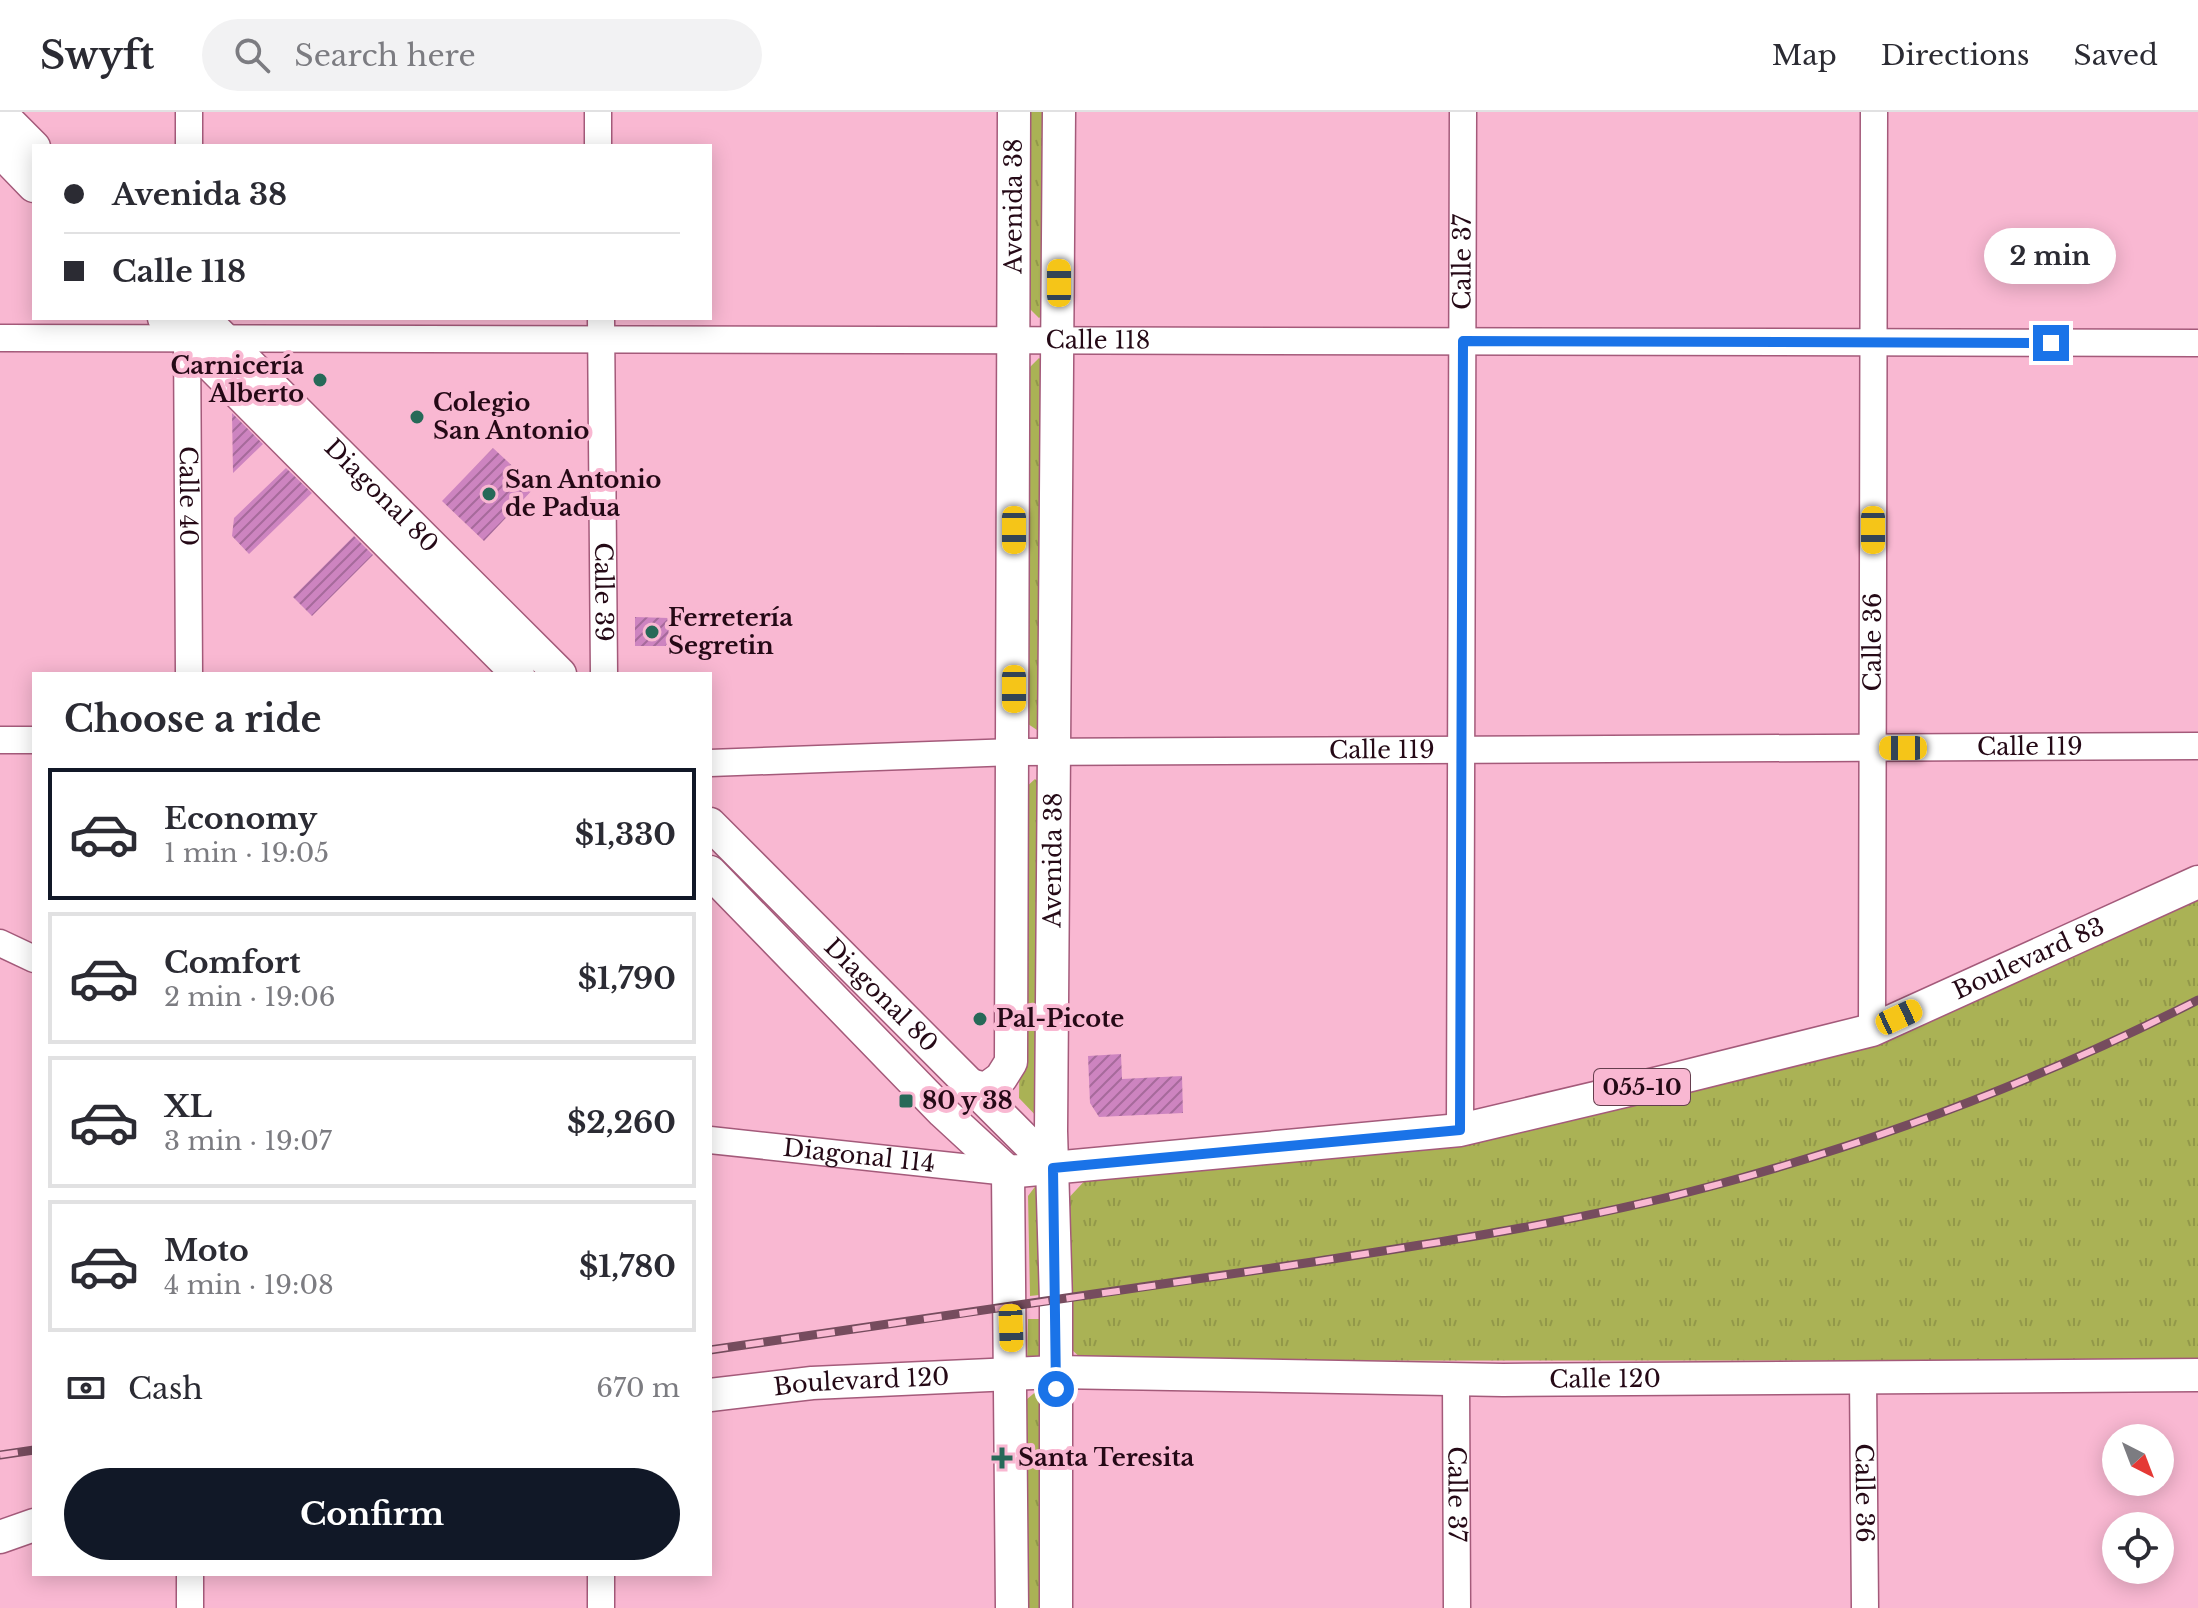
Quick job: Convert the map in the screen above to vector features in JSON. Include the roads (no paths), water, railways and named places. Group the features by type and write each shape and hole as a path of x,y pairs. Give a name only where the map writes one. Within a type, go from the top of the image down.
{"main road":[{"name":"Avenida 38","path":"970,1085 986,1089 1001,1078 1011,1062 1014,112"},
{"name":"Avenida 38","path":"1056,1608 1053,1168 1059,112"},
{"path":"0,113 32,145"},
{"path":"0,151 32,184"},
{"name":"Diagonal 80","path":"193,326 516,672"},
{"name":"Diagonal 80","path":"193,326 558,672"},
{"name":"Diagonal 80","path":"712,826 1053,1168"},
{"name":"Diagonal 80","path":"712,874 935,1103 1008,1172"},
{"name":"Boulevard 83","path":"1008,1172 1460,1130 1872,1030 2198,882"},
{"path":"1008,1172 1012,1608"},
{"name":"Calle 120","path":"1012,1374 1056,1372 1456,1380 2198,1375"},
{"name":"Boulevard 120","path":"712,1395 812,1383 1012,1374"},
{"path":"0,1537 32,1526"}],"street":[{"path":"189,112 189,144"},
{"path":"598,112 598,144"},
{"name":"Calle 37","path":"1460,1130 1463,112"},
{"name":"Calle 36","path":"1872,1030 1874,112"},
{"name":"Calle 118","path":"0,338 193,326 601,328 1058,340 2198,343"},
{"name":"Calle 40","path":"189,672 193,326"},
{"name":"Calle 39","path":"601,328 604,672"},
{"path":"0,740 32,740"},
{"name":"Calle 119","path":"712,763 1014,752 2198,746"},
{"path":"0,943 32,958"},
{"name":"Diagonal 114","path":"712,1140 1008,1172"},
{"name":"Calle 36","path":"1863,1377 1865,1608"},
{"name":"Calle 37","path":"1456,1380 1457,1608"},
{"path":"190,1576 190,1608"},
{"path":"601,1576 601,1608"}],"railway":[{"path":"712,1350 1407,1247 1559,1221 1659,1199 1771,1169 1897,1129 2080,1056 2198,1000"},
{"path":"0,1455 32,1450"}],"place":[{"name":"Carnicería Alberto","path":"320,380"},
{"name":"Colegio San Antonio","path":"417,417"},
{"name":"San Antonio de Padua","path":"489,494"},
{"name":"Ferretería Segretin","path":"652,632"},
{"name":"Pal-Picote","path":"980,1019"},
{"name":"80 y 38","path":"906,1101"},
{"name":"Santa Teresita","path":"1002,1458"}]}
